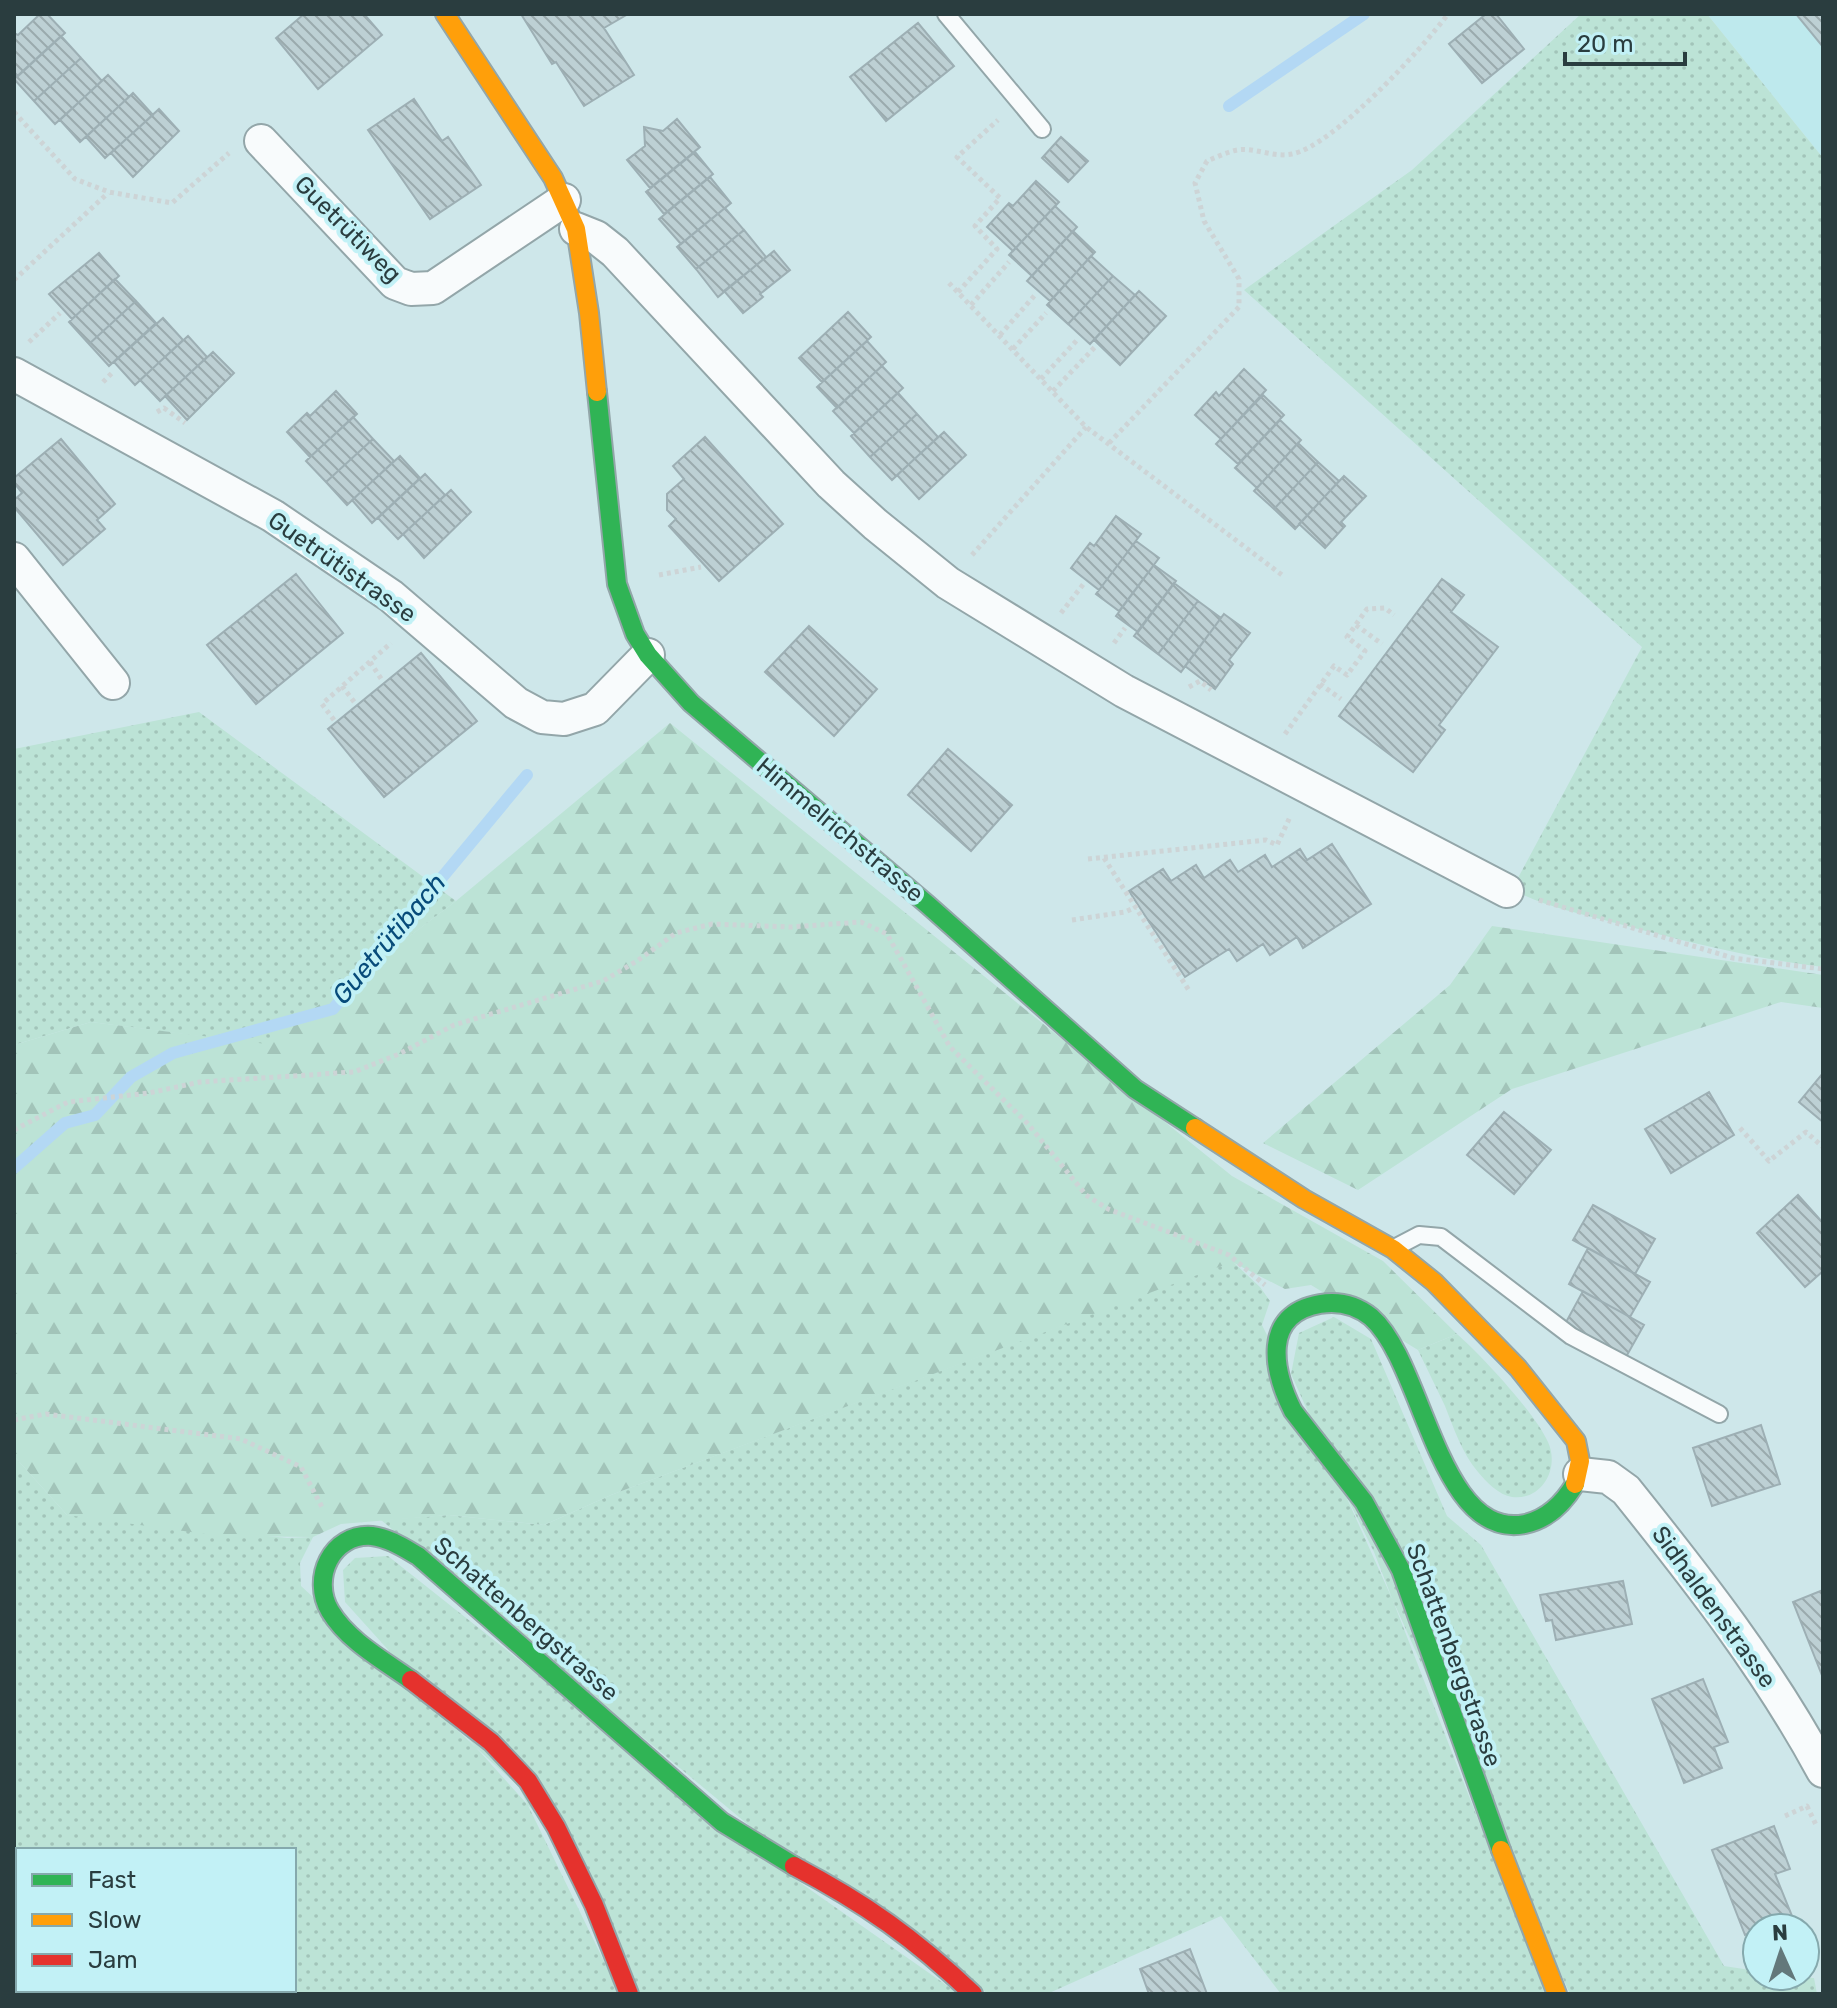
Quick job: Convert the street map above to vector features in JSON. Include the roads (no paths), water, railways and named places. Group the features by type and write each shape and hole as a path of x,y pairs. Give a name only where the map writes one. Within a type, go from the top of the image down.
{"street":[{"name":"Himmelrichstrasse","path":"445,14 539,156 564,200 576,229 589,313 617,584 635,634 648,655 691,703 928,905 1135,1089 1304,1199 1393,1249 1434,1282 1518,1368 1566,1425 1580,1450 1580,1474"},
{"name":"Guetrütiweg","path":"261,141 395,283 411,289 433,288 564,200"},
{"path":"576,229 596,237 622,258 698,344 831,484 948,583 1124,691 1507,891"},
{"name":"Guetrütistrasse","path":"14,374 273,516 391,596 516,703 542,717 564,719 595,709 648,655"},
{"path":"14,559 113,683"},
{"name":"Schattenbergstrasse","path":"1557,1994 1488,1818 1401,1570 1364,1502 1293,1411 1281,1387 1275,1364 1280,1332 1294,1313 1307,1306 1333,1302 1363,1311 1375,1321 1400,1359 1452,1476 1466,1499 1488,1519 1515,1525 1529,1524 1548,1516 1568,1498 1580,1474"},
{"name":"Sidhaldenstrasse","path":"1580,1474 1608,1477 1626,1490 1751,1650 1823,1771"},
{"name":"Schattenbergstrasse","path":"629,1994 610,1938 557,1828 524,1777 506,1755 484,1736 362,1643 331,1611 322,1587 323,1575 326,1563 341,1544 352,1539 375,1537 418,1556 746,1841 871,1909 927,1952 973,1994"}],"lane":[{"path":"946,14 1042,129"},
{"path":"1393,1249 1419,1235 1441,1237 1571,1336 1719,1414"}],"waterway":[{"path":"1229,106 1364,14"},
{"name":"Guetrütibach","path":"14,1168 65,1123 95,1115 131,1077 173,1053 333,1009 527,775"}]}
